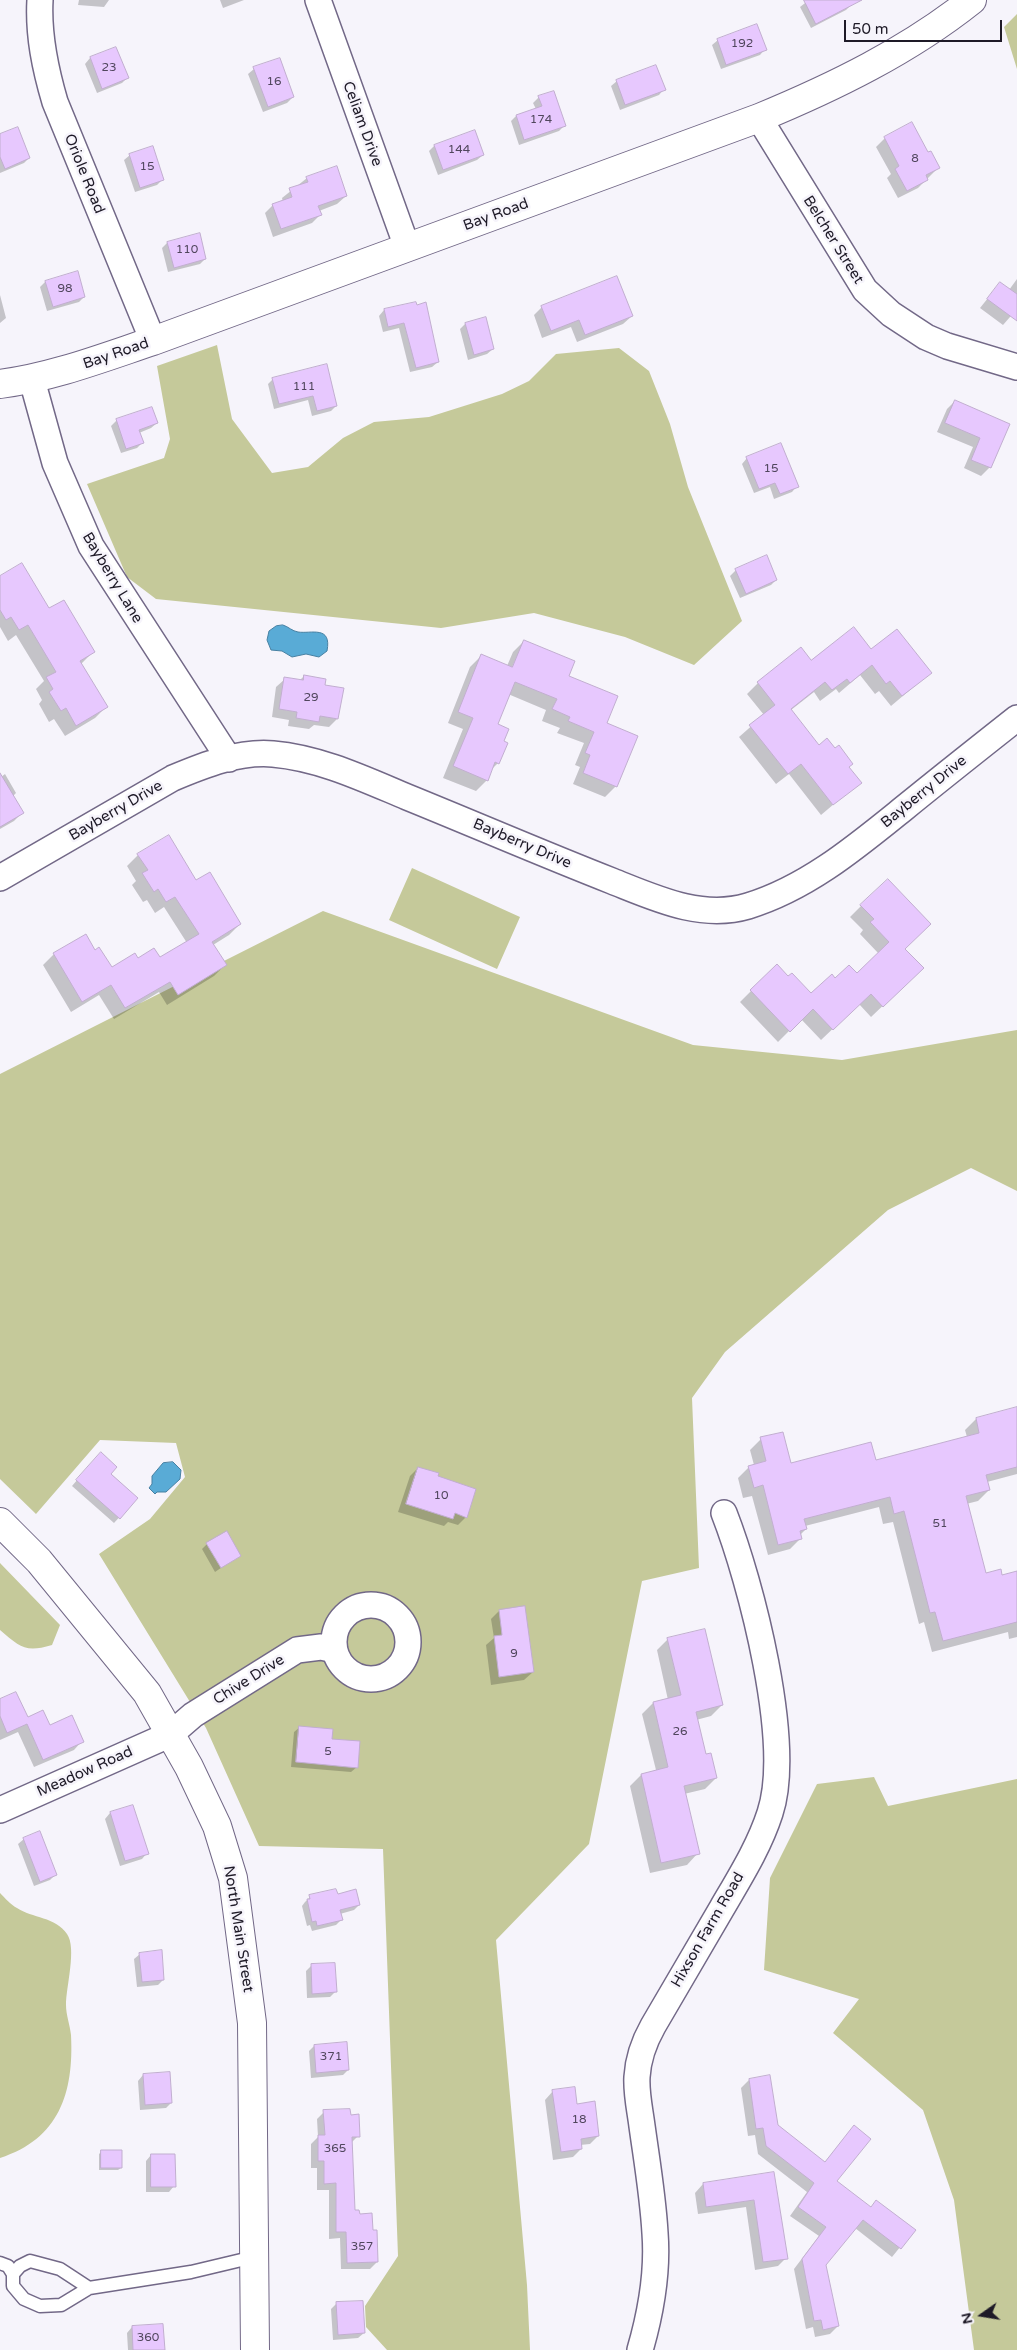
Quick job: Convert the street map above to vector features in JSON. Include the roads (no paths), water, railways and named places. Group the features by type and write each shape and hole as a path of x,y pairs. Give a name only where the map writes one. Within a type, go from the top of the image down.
{"main road":[{"name":"Bay Road","path":"0,384 32,380 153,341 759,118 820,92 868,68 929,32 972,0"},
{"name":"North Main Street","path":"0,1522 39,1562 142,1687 190,1767 217,1826 234,1888 252,2023 256,2350"}],"street":[{"name":"Oriole Road","path":"40,0 46,73 55,102 153,341"},
{"name":"Celiam Drive","path":"318,0 407,247"},
{"name":"Belcher Street","path":"759,118 865,290 891,314 926,337 947,346 1017,368"},
{"name":"Bayberry Lane","path":"32,380 55,463 90,546 229,759"},
{"name":"Bayberry Drive","path":"0,878 173,778 203,766 229,759 256,754 273,754 331,766 647,895 684,907 714,911 748,906 792,887 821,871 866,838 1017,718"},
{"name":"Hixson Farm Road","path":"640,2350 650,2310 656,2258 653,2207 638,2096 637,2076 640,2056 644,2042 752,1856 770,1811 776,1788 777,1764 769,1686 748,1585 724,1513"},
{"name":"Chive Drive","path":"171,1734 193,1715 297,1650 322,1647 335,1650"},
{"name":"Meadow Road","path":"0,1810 171,1734"}],"lane":[{"path":"0,2263 8,2266 13,2274 13,2286 24,2299 40,2306 60,2305 89,2288 191,2272 254,2257"},
{"path":"13,2274 20,2266 30,2261 60,2269 89,2288"}],"water":[{"path":"283,625 298,632 319,632 323,634 328,643 327,651 319,657 306,654 292,657 282,651 271,650 267,640 269,631 276,626"},
{"path":"173,1462 181,1470 180,1479 166,1492 157,1492 155,1494 149,1488 152,1484 152,1476 163,1463"}]}
